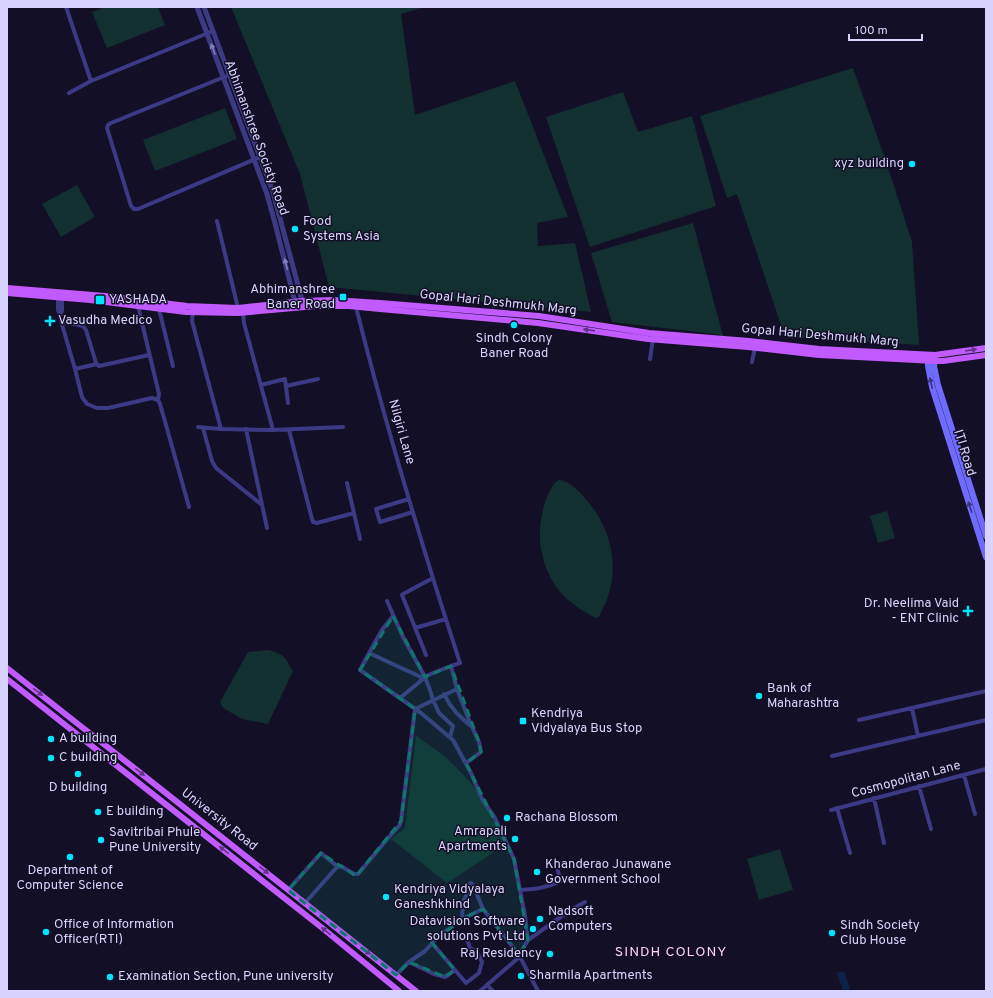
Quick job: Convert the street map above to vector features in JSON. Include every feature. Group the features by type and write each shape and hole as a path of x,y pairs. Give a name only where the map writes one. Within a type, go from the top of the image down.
{"main road":[{"name":"Gopal Hari Deshmukh Marg","path":"7,288 105,296 225,313 244,312 333,300 380,303 527,318 653,339 819,355 931,358 986,355"},
{"name":"Gopal Hari Deshmukh Marg","path":"7,293 159,309 238,308 299,304 527,318 546,317 649,333 931,358 942,354 986,348"},
{"name":"ITI Road","path":"931,358 968,488 986,536"},
{"name":"ITI Road","path":"981,521 986,557"},
{"name":"University Road","path":"7,668 416,991"},
{"name":"University Road","path":"7,679 321,927 399,991"}],"street":[{"path":"66,7 91,81"},
{"name":"Abhimanshree Society Road","path":"197,7 269,200 299,304"},
{"name":"Abhimanshree Society Road","path":"204,7 275,199 299,304"},
{"path":"69,93 91,81 213,31"},
{"path":"229,75 108,125 107,128 131,206 134,209 138,209 260,158"},
{"path":"217,221 238,308"},
{"path":"60,298 62,310 60,314 61,321 82,396 87,404 97,408 108,408 152,398 158,400"},
{"path":"138,306 149,356 160,394 158,400 189,507"},
{"name":"Nilgiri Lane","path":"356,307 427,562 460,663 451,666"},
{"path":"159,309 173,366"},
{"path":"193,309 192,321 221,429"},
{"path":"244,312 244,323 273,430"},
{"path":"61,321 83,326 86,330 97,364"},
{"path":"650,359 653,339"},
{"path":"752,362 754,348"},
{"path":"75,369 97,364 100,366 149,356"},
{"path":"261,385 285,379 288,403"},
{"path":"286,386 318,379"},
{"path":"262,505 216,468 200,427 273,430 343,427"},
{"path":"246,429 267,528"},
{"path":"289,430 312,521 317,523 354,513"},
{"path":"347,483 360,539"},
{"path":"409,499 376,508 380,522 413,512"},
{"path":"426,655 402,595 433,578"},
{"path":"388,600 393,616 430,690 439,713 453,726 450,737"},
{"path":"393,616 382,630 360,670 415,709 453,740 471,773 482,799 495,818 514,859 528,940"},
{"path":"415,628 446,619"},
{"path":"369,653 424,678"},
{"path":"400,698 424,678 438,670 451,666 457,689 479,742 481,752 466,763"},
{"path":"415,709 457,689"},
{"path":"859,720 986,691"},
{"path":"444,694 448,703 457,714 473,729"},
{"path":"912,708 918,736"},
{"path":"288,890 321,853 338,867 342,867 354,874 357,874 400,824 415,709"},
{"path":"832,756 986,720"},
{"name":"Cosmopolitan Lane","path":"831,810 986,769"},
{"path":"964,775 975,814"},
{"path":"919,786 931,829"},
{"path":"874,798 884,843"},
{"path":"837,808 850,853"},
{"path":"520,890 541,888 560,881 555,861"},
{"path":"306,903 338,867"},
{"path":"462,919 463,902 468,891 469,884 471,883 483,909 519,955 536,990"},
{"path":"480,991 517,959 528,940 569,911 585,902"},
{"path":"396,975 409,962 426,951 439,936 462,919 483,909"},
{"path":"432,943 466,983 479,973 482,962 477,952 470,948 466,937"},
{"path":"409,962 434,974 445,977 455,970"},
{"path":"487,985 492,991"}],"highlighted area":[{"path":"393,616 425,677 451,666 479,742 481,752 466,763 514,859 528,940 519,955 483,909 462,919 432,943 455,970 445,977 409,962 396,975 288,890 321,853 356,876 401,821 415,709 360,670"}],"green space":[{"path":"105,7 158,7 165,25 107,48 92,12"},
{"path":"231,7 425,7 401,14 415,115 515,81 568,217 537,223 538,246 575,243 591,312 329,287 300,174"},
{"path":"853,68 887,164 912,242 919,345 785,337 737,194 727,198 700,116"},
{"path":"623,92 638,132 692,116 716,206 590,247 546,117"},
{"path":"225,108 237,139 155,171 143,140"},
{"path":"77,185 95,217 61,237 42,204"},
{"path":"693,223 723,336 612,322 591,253"},
{"path":"559,480 573,486 582,494 593,508 606,532 610,546 613,573 611,586 607,600 599,617 596,618 574,605 559,590 546,568 542,556 540,543 541,518 550,491 554,484"},
{"path":"887,511 895,538 878,543 870,516"},
{"path":"268,650 278,653 284,657 293,671 268,724 242,719 223,708 220,702 248,652"},
{"path":"416,736 446,757 472,784 501,831 503,846 447,883 391,839 405,828"},
{"path":"780,849 793,890 759,900 747,859"}],"water":[{"path":"844,971 850,989 843,991 837,973"}],"place":[{"name":"xyz building","path":"912,164"},
{"name":"Food Systems Asia","path":"295,229"},
{"name":"Abhimanshree Baner Road","path":"343,297"},
{"name":"YASHADA","path":"100,300"},
{"name":"Vasudha Medico","path":"50,321"},
{"name":"Sindh Colony Baner Road","path":"514,325"},
{"name":"Dr. Neelima Vaid - ENT Clinic","path":"968,611"},
{"name":"Bank of Maharashtra","path":"759,696"},
{"name":"Kendriya Vidyalaya Bus Stop","path":"523,721"},
{"name":"A building","path":"51,739"},
{"name":"C building","path":"51,758"},
{"name":"D building","path":"78,774"},
{"name":"E building","path":"98,812"},
{"name":"Rachana Blossom","path":"507,818"},
{"name":"Amrapali Apartments","path":"515,839"},
{"name":"Savitribai Phule Pune University","path":"101,840"},
{"name":"Department of Computer Science","path":"70,857"},
{"name":"Khanderao Junawane Government School","path":"537,872"},
{"name":"Kendriya Vidyalaya Ganeshkhind","path":"386,897"},
{"name":"Nadsoft Computers","path":"540,919"},
{"name":"Datavision Software solutions Pvt Ltd","path":"533,929"},
{"name":"Office of Information Officer(RTI)","path":"46,932"},
{"name":"Sindh Society Club House","path":"832,933"},
{"name":"Raj Residency","path":"550,954"},
{"name":"Sharmila Apartments","path":"521,976"},
{"name":"Examination Section, Pune university","path":"110,977"}],"district":[{"name":"SINDH COLONY","path":"671,952"}]}
